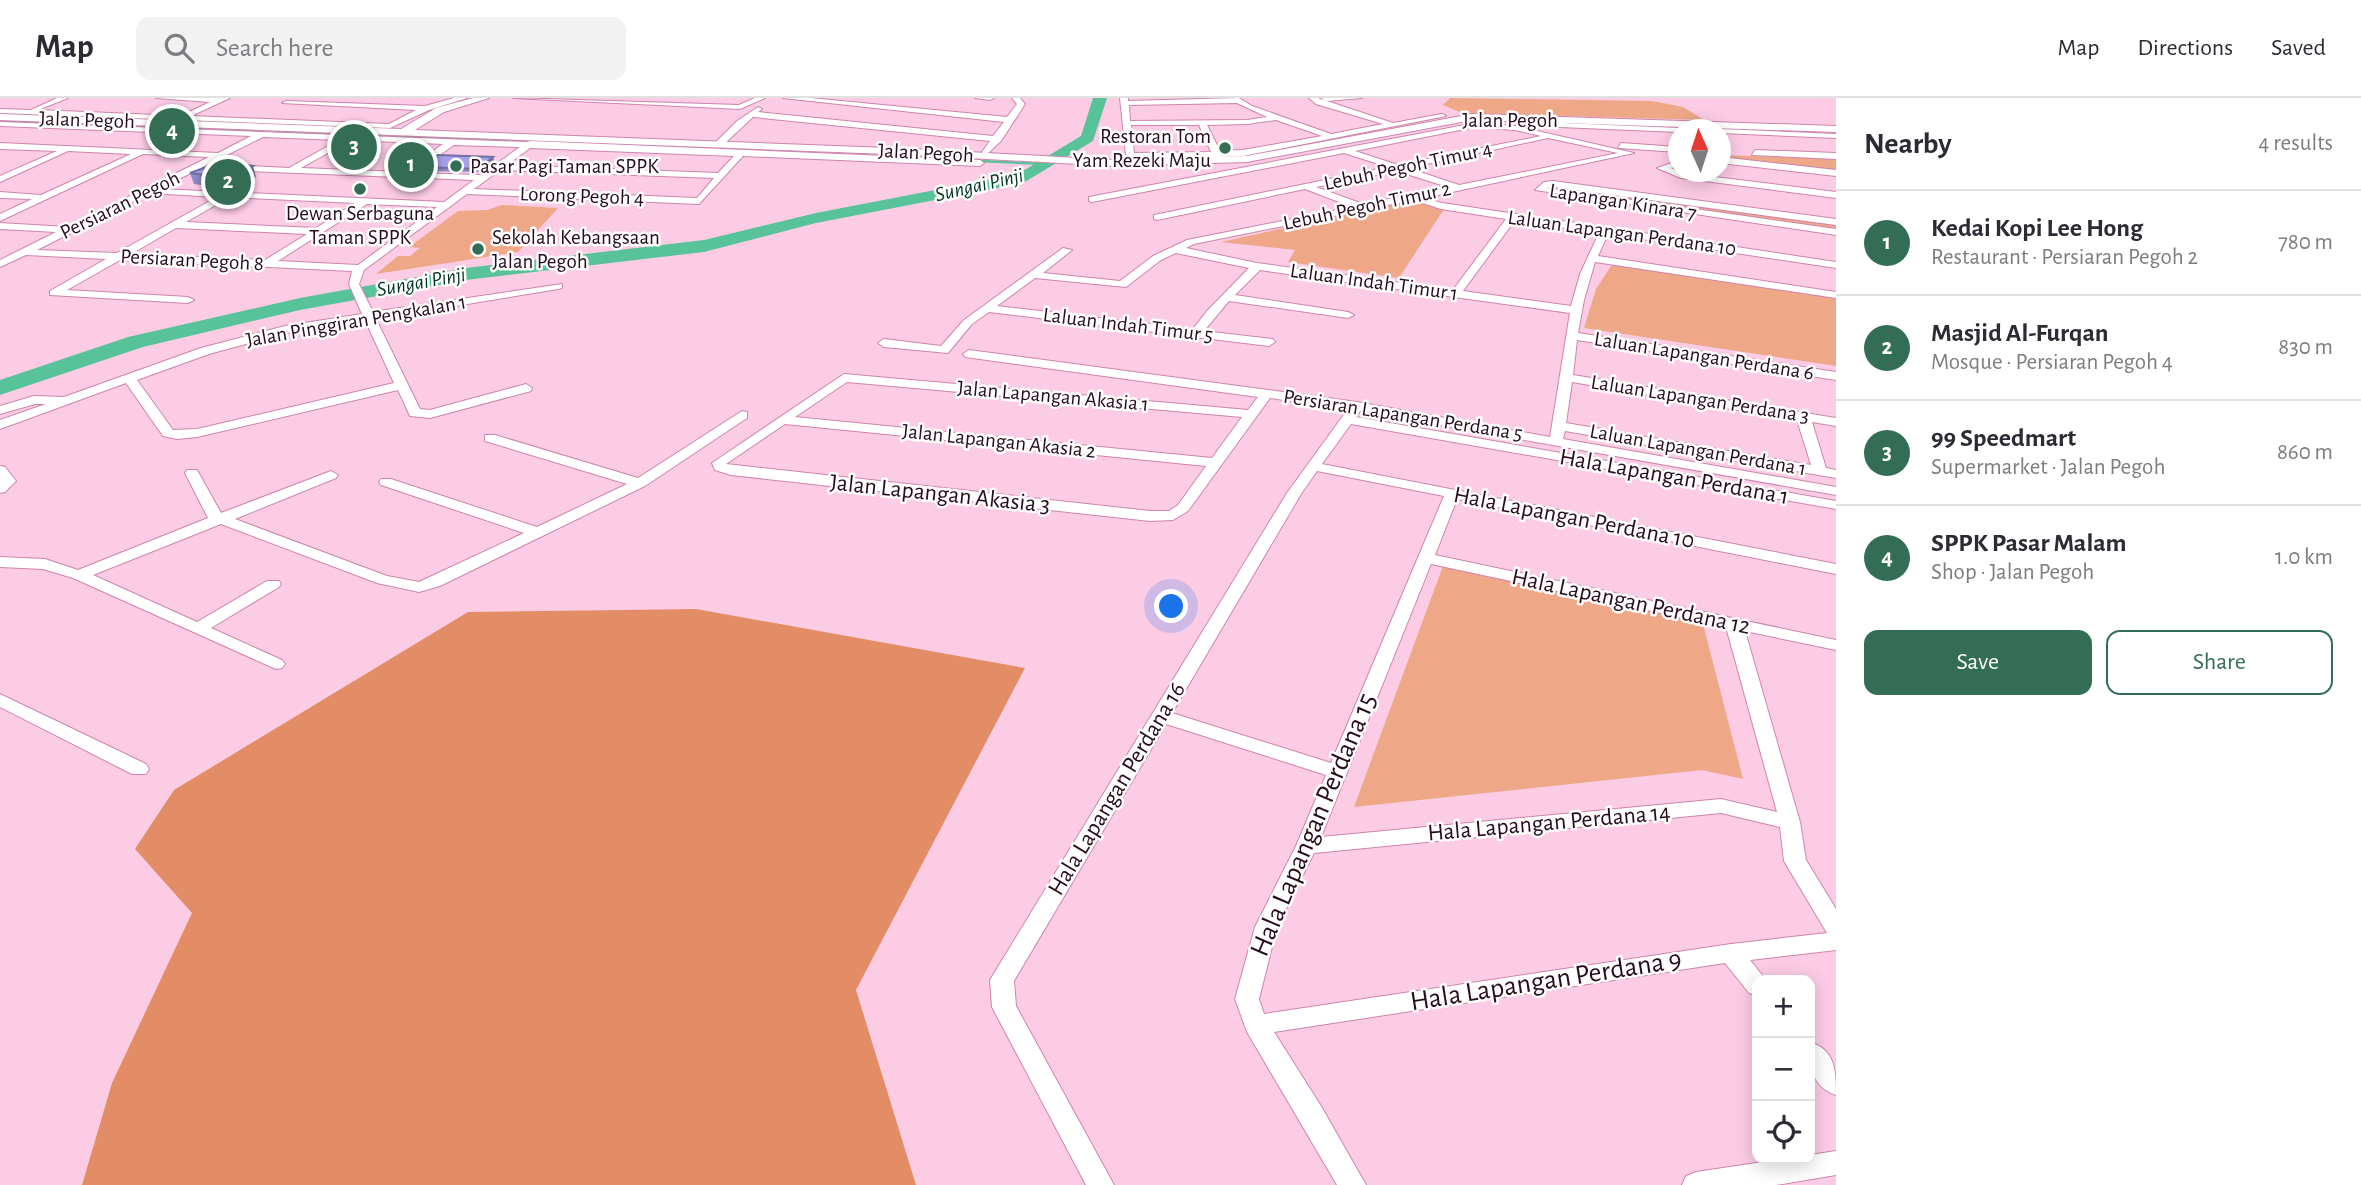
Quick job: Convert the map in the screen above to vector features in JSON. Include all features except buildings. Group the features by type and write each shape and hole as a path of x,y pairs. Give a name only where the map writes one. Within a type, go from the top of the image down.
{"street":[{"path":"4,117 27,112 64,98"},
{"path":"160,98 223,99"},
{"path":"276,107 295,98"},
{"path":"0,111 390,126 426,108 463,98"},
{"path":"413,129 440,110 484,98"},
{"path":"517,98 740,107 764,101"},
{"path":"604,102 618,98"},
{"path":"787,98 1011,120"},
{"path":"979,98 990,98"},
{"path":"992,155 998,139 1021,104 1016,98"},
{"path":"1314,98 1358,98"},
{"path":"1314,98 1400,129"},
{"path":"169,123 223,99"},
{"path":"1338,143 1217,155 1132,156 1124,101 1236,100 1397,167 1457,187"},
{"path":"719,144 764,101"},
{"path":"286,103 426,108"},
{"path":"249,121 267,112"},
{"path":"751,114 998,139"},
{"name":"Jalan Pegoh","path":"1400,129 1443,116"},
{"name":"Jalan Pegoh","path":"4,117 382,131 413,129 540,137 992,155 1113,163 1247,159 1338,143"},
{"name":"Jalan Pegoh","path":"1400,129 1458,119 1507,117 1836,132"},
{"path":"1128,123 1257,122 1275,118"},
{"path":"1113,163 1248,162 1400,129 1428,128 1469,121 1515,120 1836,132"},
{"path":"1202,123 1217,155"},
{"name":"Jalan Pegoh","path":"0,124 980,163"},
{"path":"1668,130 1521,124 1641,149 1668,150"},
{"name":"Lebuh Pegoh Timur 4","path":"1092,199 1338,143 1475,125 1498,125 1550,135"},
{"path":"46,148 93,127"},
{"name":"Persiaran Pegoh","path":"2,262 278,127"},
{"path":"1731,131 1836,132"},
{"name":"Lebuh Pegoh Timur 4","path":"1157,217 1550,135"},
{"name":"Lebuh Pegoh Timur 2","path":"1034,275 1122,285 1173,249 1191,242 1630,153 1550,135"},
{"path":"526,388 421,415 415,413 354,284 360,268 540,137"},
{"path":"291,170 349,138"},
{"path":"403,176 452,142"},
{"path":"0,148 11,146 220,155"},
{"path":"0,179 71,149"},
{"path":"1641,149 1668,158"},
{"path":"0,218 142,152"},
{"path":"1731,152 1836,156"},
{"path":"499,167 720,176 741,153"},
{"path":"1731,161 1836,173"},
{"path":"198,167 483,178"},
{"path":"306,198 347,173"},
{"name":"Lorong Pegoh 4","path":"465,191 699,201 720,176"},
{"path":"1731,181 1836,195"},
{"path":"1676,201 1680,182"},
{"name":"Lapangan Kinara 7","path":"1836,222 1553,184 1547,184 1539,190 1836,232"},
{"path":"1307,187 1361,206"},
{"path":"149,190 446,205"},
{"path":"188,300 54,293 229,194"},
{"path":"0,195 43,197"},
{"name":"Laluan Lapangan Perdana 10","path":"1410,196 1441,206 1836,265"},
{"path":"267,264 365,201"},
{"path":"1456,292 1512,217"},
{"path":"175,225 317,231"},
{"path":"0,226 70,230"},
{"path":"1558,433 1583,278 1605,230"},
{"name":"Laluan Indah Timur 1","path":"1173,249 1257,266 1576,310"},
{"path":"884,343 944,350 968,322 1067,250"},
{"name":"Persiaran Pegoh 8","path":"24,252 360,268"},
{"path":"1592,258 1836,295"},
{"path":"1196,333 1211,313 1257,266"},
{"name":"Jalan Pinggiran Pengkalan 1","path":"0,425 205,351 285,330 368,313 558,286"},
{"path":"1228,297 1348,315"},
{"name":"Laluan Indah Timur 5","path":"986,309 1269,342"},
{"name":"Laluan Lapangan Perdana 6","path":"1572,337 1836,376"},
{"name":"Persiaran Lapangan Perdana 5","path":"969,354 1267,393 1351,412 1558,433 1836,491"},
{"name":"Jalan Lapangan Akasia 1","path":"782,420 844,378 855,377 1251,414"},
{"name":"Laluan Lapangan Perdana 3","path":"1565,377 1836,422"},
{"path":"130,378 168,433 177,435 197,433 402,385"},
{"name":"Jalan Lapangan Akasia 3","path":"782,420 719,463 720,467 731,471 1150,516 1173,515 1183,508 1267,393"},
{"path":"0,410 34,400 66,402"},
{"name":"Hala Lapangan Perdana 16","path":"1100,1185 1004,1007 1002,980 1312,466 1351,412"},
{"name":"Hala Lapangan Perdana 1","path":"1351,412 1836,505"},
{"path":"192,473 214,516 383,580 419,587 434,583 640,483 742,415"},
{"path":"1803,416 1820,471"},
{"name":"Jalan Lapangan Akasia 2","path":"782,420 1216,463"},
{"name":"Laluan Lapangan Perdana 1","path":"1558,433 1836,474"},
{"path":"490,438 640,483"},
{"name":"Hala Lapangan Perdana 10","path":"1312,466 1836,569"},
{"path":"0,470 9,481 0,489"},
{"path":"79,575 331,475"},
{"path":"386,482 536,532"},
{"name":"Hala Lapangan Perdana 15","path":"1352,1185 1312,1114 1256,1025 1247,999 1266,927 1307,846 1452,494"},
{"name":"Hala Lapangan Perdana 12","path":"1426,558 1836,645"},
{"path":"0,562 45,564 79,575 276,664"},
{"path":"197,629 273,584"},
{"path":"1734,624 1790,821 1796,861 1836,928"},
{"path":"0,700 139,769"},
{"path":"1162,716 1337,772"},
{"name":"Hala Lapangan Perdana 14","path":"1307,846 1721,806 1790,821"},
{"name":"Hala Lapangan Perdana 9","path":"1256,1025 1731,953 1836,941"},
{"path":"1731,953 1752,980"},
{"path":"1815,1058 1836,1084"},
{"path":"1696,1185 1836,1163"}],"shaded area":[{"path":"1450,98 1652,101 1683,107 1702,119 1462,113 1443,105"},
{"path":"1731,155 1836,159 1836,171 1731,159"},
{"path":"1548,188 1836,225 1836,230"},
{"path":"1410,200 1444,209 1399,278 1288,262 1295,250 1221,242"},
{"path":"502,205 558,208 518,252 376,274 398,256 410,256 420,248 409,247 458,211 487,210"},
{"path":"1613,263 1836,297 1836,366 1584,328 1596,289"},
{"path":"1443,566 1702,620 1743,779 1702,770 1354,807"},
{"path":"696,609 1025,668 856,990 916,1185 82,1185 112,1083 192,913 135,849 174,790 468,612"}],"waterway":[{"name":"Sungai Pinji","path":"0,388 136,342 300,304 466,274 704,246 816,218 1023,178 1088,138 1100,98"},
{"path":"0,121 255,131"},
{"path":"276,132 527,141"},
{"path":"666,147 1046,164"}],"place":[{"name":"SPPK Pasar Malam","path":"172,131"},
{"name":"99 Speedmart","path":"354,147"},
{"name":"Restoran Tom Yam Rezeki Maju","path":"1225,148"},
{"name":"Kedai Kopi Lee Hong","path":"411,165"},
{"name":"Pasar Pagi Taman SPPK","path":"456,166"},
{"name":"Masjid Al-Furqan","path":"228,182"},
{"name":"Dewan Serbaguna Taman SPPK","path":"360,189"},
{"name":"Sekolah Kebangsaan Jalan Pegoh","path":"478,249"}]}
